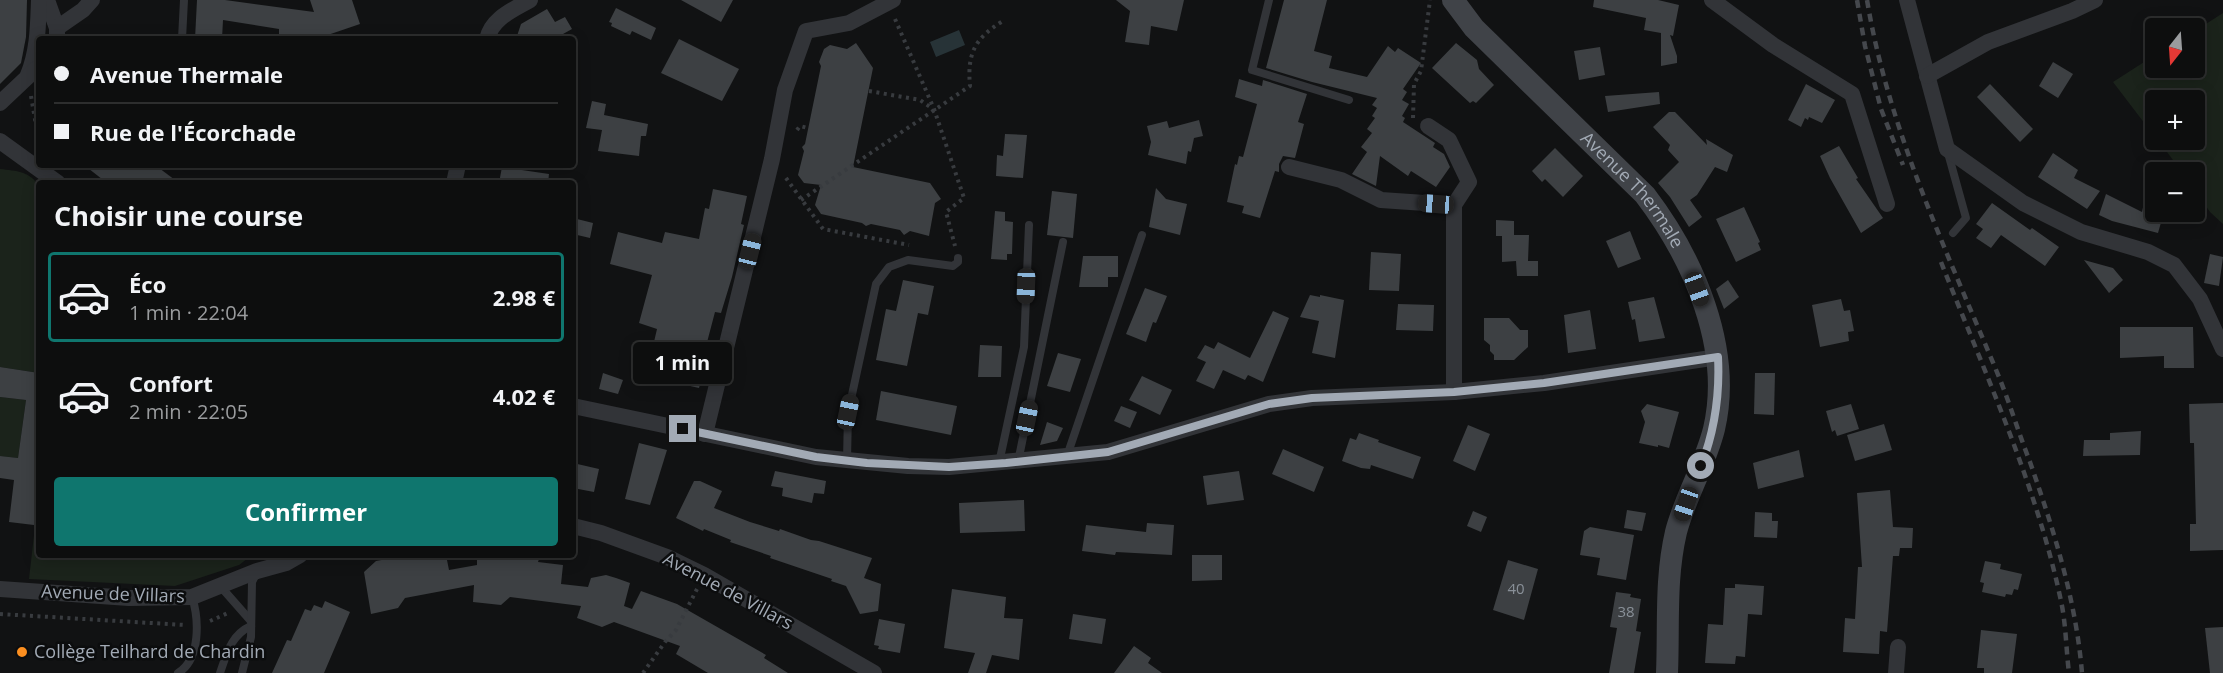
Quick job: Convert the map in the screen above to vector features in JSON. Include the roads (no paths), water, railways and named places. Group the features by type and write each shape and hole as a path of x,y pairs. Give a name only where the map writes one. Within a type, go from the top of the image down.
{"main road":[{"name":"Avenue Thermale","path":"1453,0 1474,28 1631,179 1658,212 1697,289 1713,334 1718,357 1719,394 1714,429 1677,530 1671,560 1667,610 1667,673"}],"street":[{"path":"42,0 50,36"},
{"path":"42,0 50,36"},
{"path":"52,36 92,0"},
{"path":"487,36 488,32 501,17 530,0"},
{"path":"1712,0 1773,45 1852,93 1887,204"},
{"path":"1907,0 1947,149 2023,203 2081,232 2148,252 2174,265 2200,299 2223,349"},
{"path":"1927,75 1988,42 2072,11 2095,0"},
{"path":"705,434 772,159 784,90 806,32 849,23 893,8"},
{"path":"0,103 33,71"},
{"path":"1420,124 1449,140 1469,182 1454,205 1454,392"},
{"path":"0,141 36,167"},
{"path":"1289,167 1341,180 1381,200 1454,205"},
{"path":"37,168 54,180"},
{"path":"576,407 816,457 908,466 949,467 1108,452 1269,404 1312,398 1454,392 1544,383 1718,357"},
{"name":"Avenue de Villars","path":"576,527 640,546 704,575 874,673"},
{"name":"Avenue de Villars","path":"257,571 269,558"},
{"name":"Avenue de Villars","path":"0,589 129,598 192,597 295,558"},
{"path":"1896,673 1898,647"}],"lane":[{"path":"182,36 184,0"},
{"path":"1269,0 1252,70 1349,100"},
{"path":"1947,149 1965,218 1953,233"},
{"path":"999,463 1024,347 1029,225"},
{"path":"1067,456 1143,235"},
{"path":"1018,462 1063,242"},
{"path":"847,460 848,412 876,284 889,267 908,261 953,266 958,262 958,258"},
{"path":"242,673 250,623 252,582 257,571"},
{"path":"221,586 250,623"},
{"path":"178,673 187,668 192,658 196,610 192,597"},
{"path":"220,673 230,644 250,623"},
{"path":"847,656 852,673"}],"railway":[{"path":"1857,0 1865,46 1881,109 1903,165"},
{"path":"1867,0 1877,49 1905,145 1922,192 2003,387 2047,514 2063,566 2075,619 2082,673"},
{"path":"1941,262 2008,429 2038,515 2061,601 2069,673"}],"place":[{"name":"Collège Teilhard de Chardin","path":"22,652"}]}
